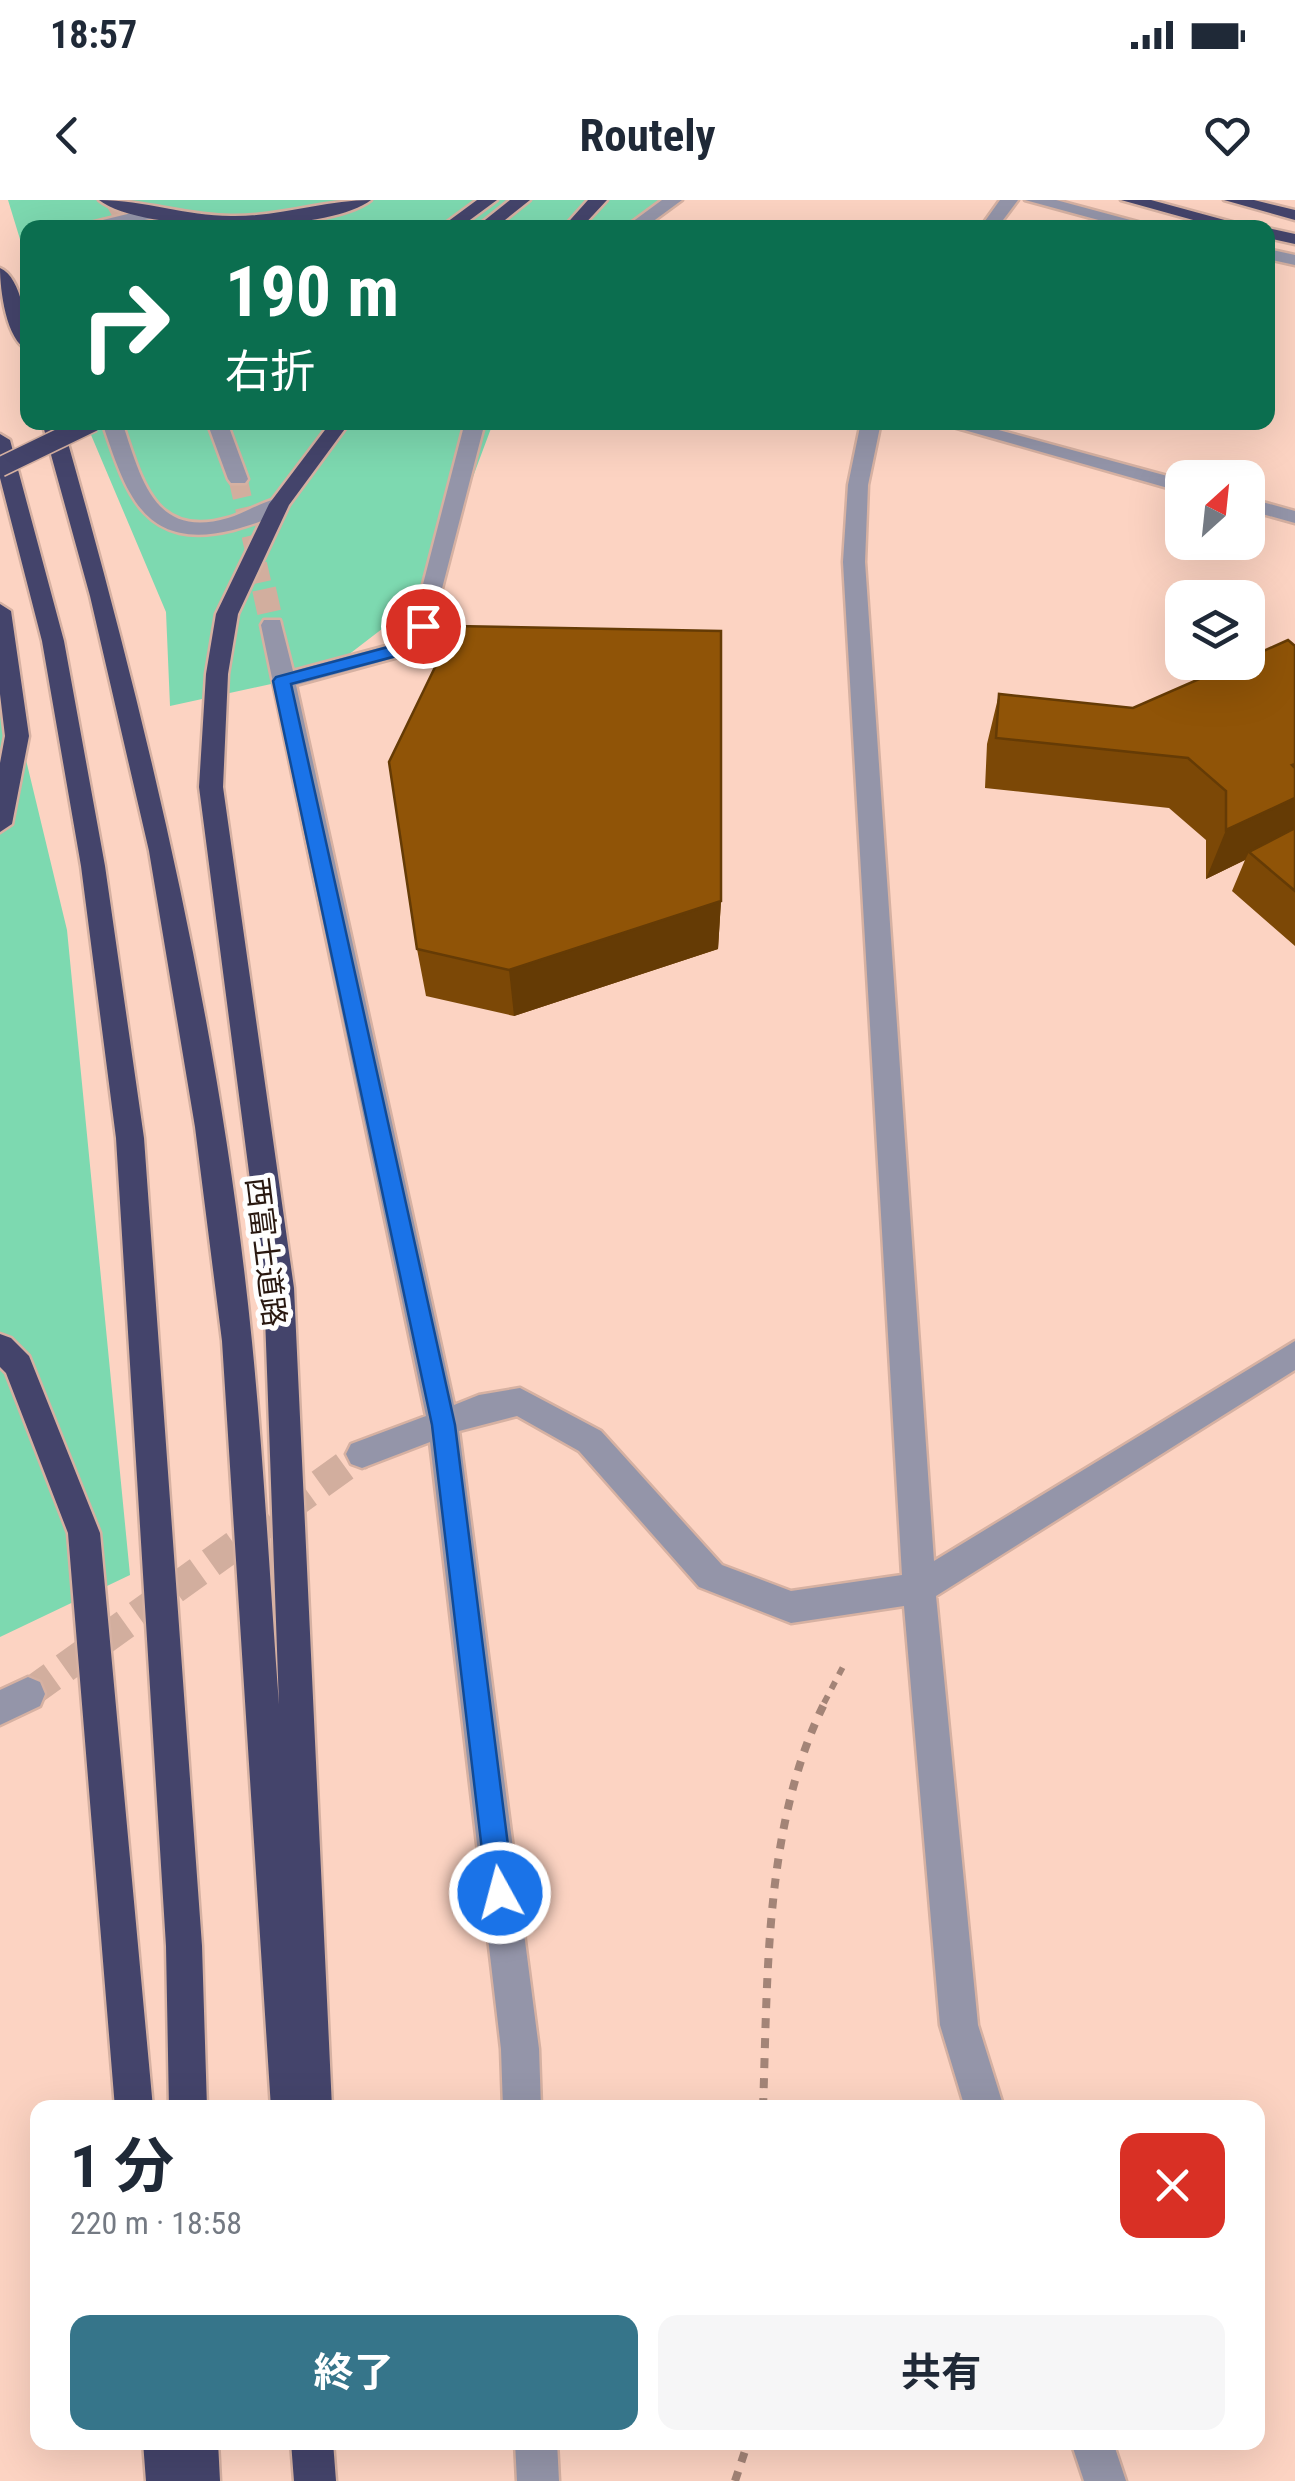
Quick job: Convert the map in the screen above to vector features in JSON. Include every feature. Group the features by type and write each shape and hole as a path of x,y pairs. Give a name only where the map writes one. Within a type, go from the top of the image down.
{"highway":[{"path":"108,200 148,214 193,220"},
{"path":"275,220 324,212 362,200"},
{"path":"459,220 488,200"},
{"path":"495,220 521,200"},
{"path":"579,220 598,200"},
{"path":"1130,200 1213,220"},
{"path":"1233,200 1295,215"},
{"path":"0,273 20,324"},
{"name":"西富士道路","path":"54,430 101,596 162,850 210,1127 237,1341 289,2100"},
{"path":"0,467 76,430"},
{"path":"313,2100 280,1288 211,787 217,674 227,614 279,504 335,430"},
{"path":"0,440 56,660 93,866 130,1138 182,1907 188,2100"},
{"path":"0,611 16,736 0,824"},
{"path":"0,1346 18,1365 84,1533 133,2100"},
{"path":"165,2450 167,2481"},
{"path":"198,2450 198,2481"},
{"path":"313,2450 315,2481"},
{"path":"327,2450 328,2481"}],"street":[{"path":"644,220 673,200"},
{"path":"1034,200 1118,220"},
{"path":"118,220 148,214"},
{"path":"115,430 136,487 148,507 162,519 183,527 212,529 241,523 279,504"},
{"path":"220,430 238,479"},
{"path":"282,681 394,651 423,626 473,430"},
{"path":"868,430 858,485 854,562 919,1588 959,2025 982,2100"},
{"path":"975,430 1165,481"},
{"path":"1265,509 1295,517"},
{"path":"272,625 443,1425 517,2030 521,2100"},
{"path":"362,1454 479,1409 520,1402 590,1440 711,1576 792,1606 919,1588 1295,1354"},
{"path":"536,2450 538,2481"},
{"path":"1094,2450 1104,2481"}],"path":[{"path":"763,2100 771,1924 795,1787 812,1730 846,1661"},
{"path":"735,2481 745,2450"}],"green space":[{"path":"8,200 683,200 657,220 20,220 20,239"},
{"path":"89,430 490,430 430,592 326,672 170,706 166,612"},
{"path":"0,652 67,930 130,1575 0,1637"}],"building":[{"path":"455,626 721,631 721,901 509,970 417,949 389,762"},
{"path":"1288,640 1295,646 1295,798 1226,830 1226,791 1188,758 996,738 999,694 1133,708 1197,680 1265,680 1265,650"},
{"path":"1295,828 1295,891 1249,852"}],"tunnel":[{"path":"114,200 125,220"},
{"path":"238,479 264,592"},
{"path":"264,589 272,625"},
{"path":"28,1694 362,1454"}],"route":[{"path":"423,626 394,651 360,657 326,672 282,681 443,1425 500,1893"}]}
